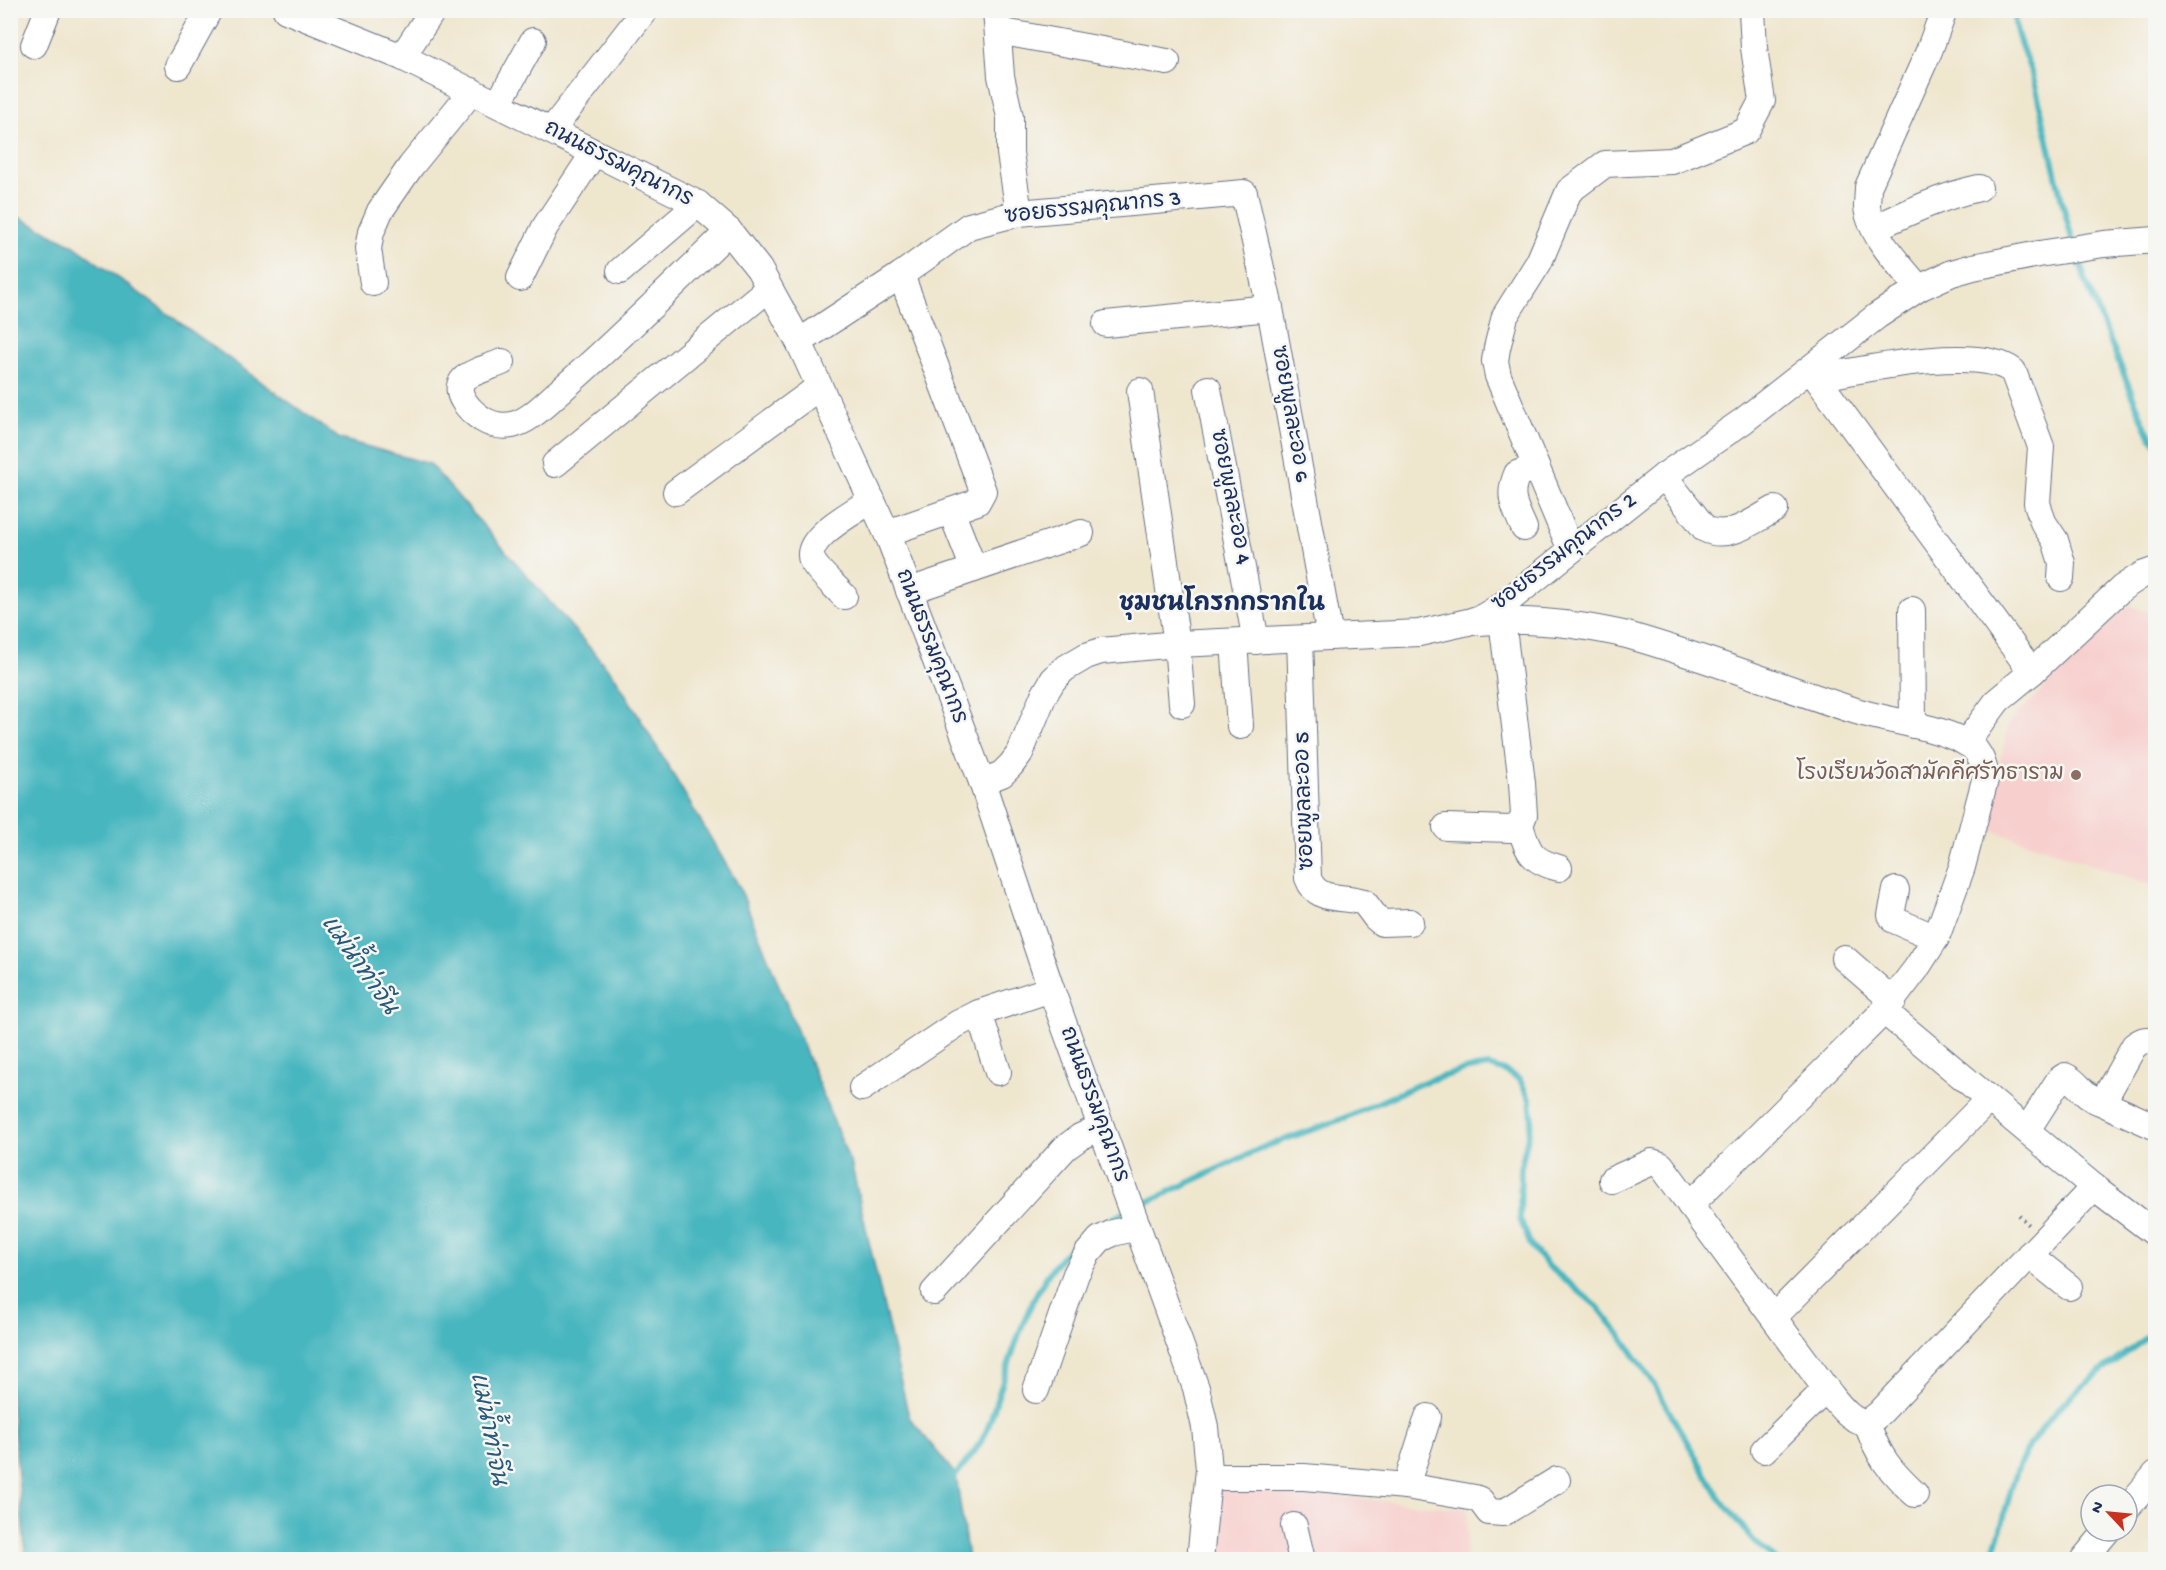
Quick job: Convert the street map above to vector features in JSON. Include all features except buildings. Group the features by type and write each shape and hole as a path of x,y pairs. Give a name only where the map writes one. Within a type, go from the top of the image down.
{"street":[{"path":"34,45 48,10"},
{"path":"178,66 209,10"},
{"name":"ถนนธรรมคุณากร","path":"286,10 402,57 698,204 729,231 759,269 799,342 887,533 982,782 1051,989 1196,1388 1205,1427 1209,1477 1200,1560"},
{"path":"402,57 433,10"},
{"path":"551,131 645,10"},
{"path":"1571,550 1498,376 1495,361 1505,316 1539,262 1569,191 1605,164 1672,162 1746,132 1762,101 1754,48 1752,10"},
{"path":"1919,288 1890,256 1875,228 1867,208 1868,187 1929,51 1944,10"},
{"path":"1019,213 1010,153 1010,117 1001,76 997,21 1167,62"},
{"path":"498,104 533,41"},
{"path":"373,283 368,249 371,232 380,211 411,166 472,91"},
{"path":"520,278 545,227 594,153"},
{"path":"1875,228 1926,204 1979,188"},
{"name":"ซอยธรรมคุณากร 3","path":"799,342 901,275 969,226 1019,213 1244,194"},
{"name":"ซอยพูลละออ 6","path":"1244,194 1270,308 1330,637"},
{"path":"620,271 698,204"},
{"path":"502,362 465,378 459,387 460,396 477,415 488,423 513,425 532,415 604,353 729,231"},
{"name":"ซอยธรรมคุณากร 2","path":"982,782 1002,774 1020,753 1043,697 1053,680 1064,669 1080,659 1101,651 1177,644 1419,633 1483,617 1500,607 1665,476 1813,374 1877,316 1935,279 1963,270 2039,254 2104,244 2156,240"},
{"path":"887,533 977,502 983,491 901,275"},
{"path":"555,464 770,288"},
{"path":"1106,324 1270,308"},
{"path":"2032,672 1813,374 1892,363 1955,359 2003,363 2013,371 2042,447 2037,503 2043,522 2055,540 2062,563 2061,578"},
{"path":"676,492 819,387"},
{"name":"ซอยพูลละออ 4","path":"1208,389 1245,641 1240,726"},
{"path":"1140,391 1177,644 1182,704"},
{"path":"1524,528 1511,498 1512,486 1517,474 1536,467"},
{"path":"1665,476 1705,529 1710,532 1727,534 1775,509"},
{"path":"844,596 813,561 811,552 815,542 833,526 872,500"},
{"path":"951,511 974,569"},
{"path":"909,591 1081,533"},
{"path":"1966,743 1998,700 2032,672 2122,588 2142,575 2156,570"},
{"path":"1912,610 1913,725"},
{"path":"1502,620 1522,783 1524,815 1520,825 1527,849 1534,858 1545,865 1559,868"},
{"path":"1459,624 1502,620 1591,627 1627,635 1858,711 1913,725 1966,743 1976,751 1983,762 1986,776 1962,867 1936,938 1917,969 1888,1006 1690,1205"},
{"name":"ซอยพูลละออ 5","path":"1300,639 1308,878 1312,889 1321,895 1364,902 1382,923 1410,922"},
{"path":"1446,827 1511,829 1520,825"},
{"path":"1896,890 1891,915 1894,920 1936,938"},
{"path":"1844,958 1888,1006 1989,1099 2094,1187 2155,1233"},
{"path":"862,1088 957,1024 979,1013 1051,989"},
{"path":"979,1013 998,1072"},
{"path":"2098,1101 2106,1096 2134,1046 2142,1040 2156,1042"},
{"path":"2026,1130 2059,1080 2065,1076 2071,1079 2088,1098 2156,1127"},
{"path":"1774,1317 1989,1099"},
{"path":"934,1292 1065,1148 1080,1137 1101,1127"},
{"path":"1612,1180 1652,1162 1661,1165 1826,1389 1850,1417 1867,1424 2094,1187"},
{"path":"1036,1390 1076,1274 1086,1254 1100,1239 1136,1223"},
{"path":"2029,1255 2068,1287"},
{"path":"1764,1450 1826,1389"},
{"path":"1406,1486 1428,1417"},
{"path":"1867,1424 1875,1448 1883,1461 1915,1494"},
{"path":"2139,1494 2156,1474"},
{"path":"1209,1477 1304,1477 1406,1486 1475,1498 1480,1500 1489,1512 1503,1513 1557,1480"},
{"path":"1294,1526 1302,1560"},
{"path":"2083,1560 2097,1543"}],"shaded area":[{"name":"โรงเรียนวัดสามัคคีศรัทธาราม","path":"2128,605 2155,615 2155,886 1985,828 2009,723"},
{"path":"1220,1485 1468,1509 1465,1559 1211,1560"}],"water":[{"name":"แม่น้ำท่าจีน","path":"11,213 73,245 340,439 430,464 616,678 739,886 852,1167 909,1417 956,1475 968,1559 26,1559 10,1390"}],"waterway":[{"path":"2014,10 2016,28 2034,81 2073,242"},
{"path":"2077,254 2086,282 2146,428 2156,444"},
{"path":"1135,1208 1264,1147 1342,1119 1424,1082 1468,1069 1489,1066 1505,1071 1520,1080 1530,1100 1532,1119 1521,1167 1520,1219 1531,1246 1547,1265 1598,1307 1621,1336 1650,1378 1719,1497 1754,1541 1776,1560"},
{"path":"949,1478 956,1475 986,1433 1019,1334 1042,1284 1056,1263 1075,1244 1098,1227 1126,1212"},
{"path":"1989,1560 1999,1537 2015,1476 2045,1423 2079,1389 2156,1331"}],"place":[{"name":"โรงเรียนวัดสามัคคีศรัทธาราม","path":"2076,775"}],"district":[{"name":"ชุมชนโกรกกรากใน","path":"1222,605"}]}
